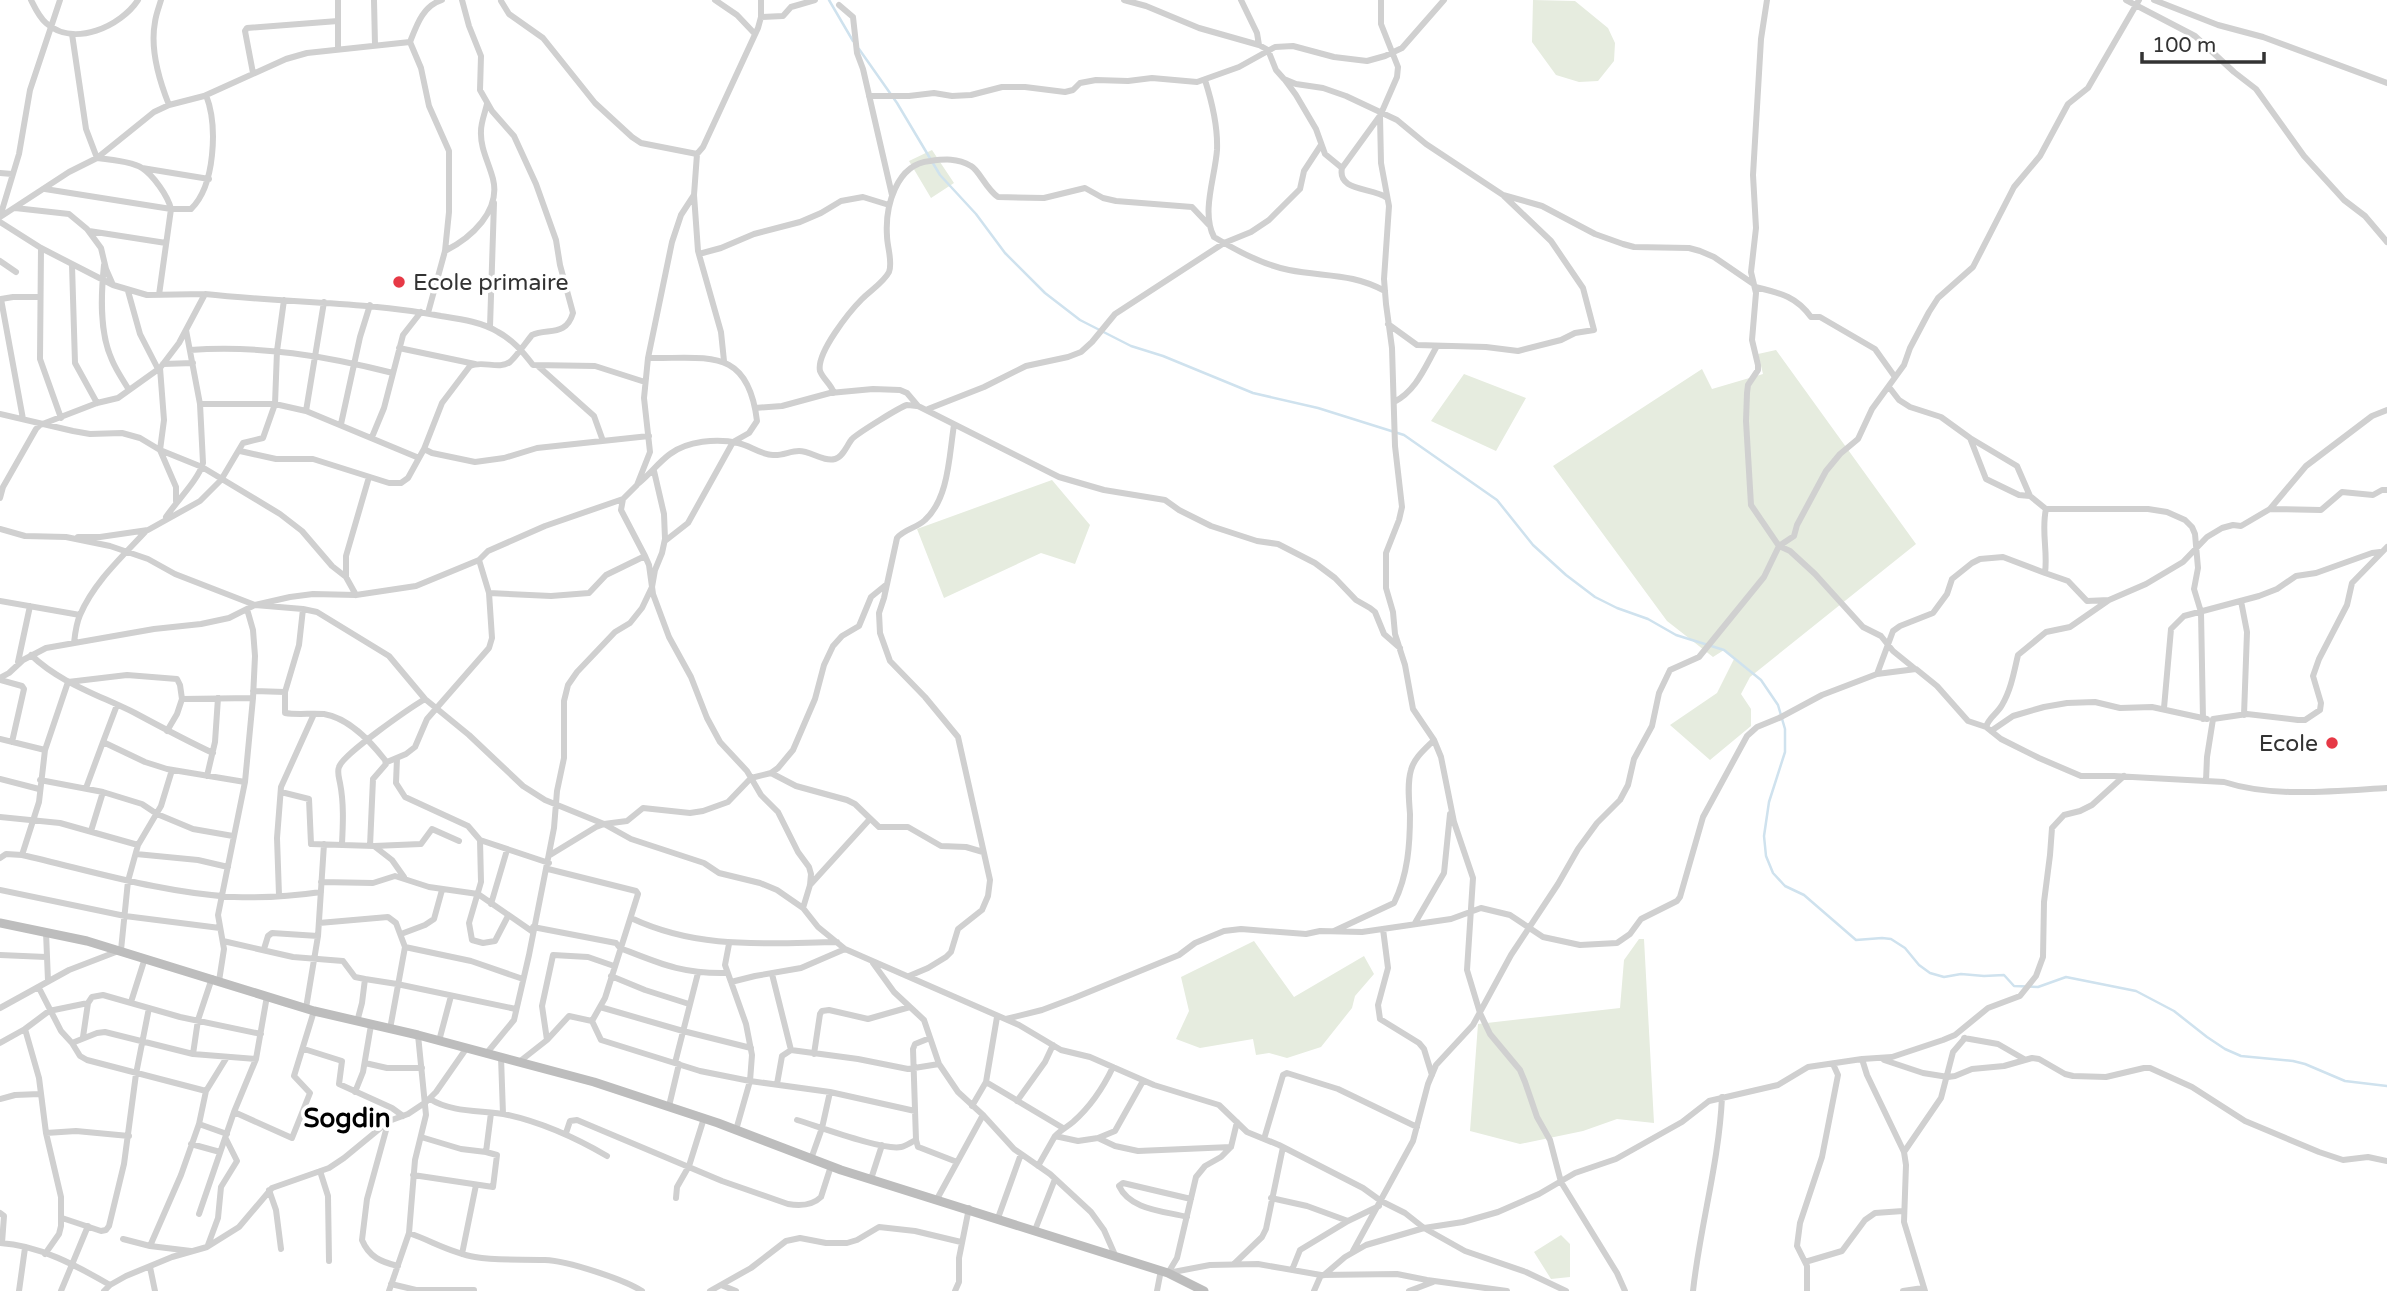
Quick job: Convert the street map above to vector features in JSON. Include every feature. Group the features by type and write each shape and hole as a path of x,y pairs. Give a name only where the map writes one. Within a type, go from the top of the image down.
{"street":[{"path":"31,0 45,23 72,34 86,33 121,19 138,0"},
{"path":"0,218 19,154 30,90 60,0"},
{"path":"161,0 154,24 155,50 162,86 169,104"},
{"path":"338,0 338,49"},
{"path":"374,0 375,45"},
{"path":"372,438 384,408 406,328 424,313 445,251 449,212 449,150 429,106 421,68 410,42 428,8 432,3 442,0"},
{"path":"399,348 475,364 502,365 509,363 536,332 556,331 571,320 573,313 556,240 536,184 514,136 487,104 480,90 481,56 462,0"},
{"path":"500,0 509,14 543,38 595,103 632,137 641,143 697,154"},
{"path":"715,0 737,15 755,34"},
{"path":"724,361 721,332 699,254 694,195 697,154 703,147 755,34 761,17 761,0"},
{"path":"761,17 783,16 790,7 815,0"},
{"path":"1124,0 1268,50 1276,70 1296,95 1315,129 1325,154 1342,168"},
{"path":"1241,0 1259,45"},
{"path":"1381,0 1381,24 1396,60 1397,77 1380,114 1342,168 1342,180 1348,185 1387,198"},
{"path":"869,96 934,93 971,95 1002,87 1065,92 1073,90 1080,83 1096,80 1128,81 1152,78 1197,82 1239,67 1275,47 1293,46 1334,57 1363,61 1402,48 1444,0"},
{"path":"1767,0 1761,39 1753,174 1756,228 1751,272 1754,285 1752,340 1758,370 1748,385 1746,421 1751,505 1779,546 1790,551 1815,574 1863,627 1888,642 1893,650 1937,686 1965,719 2075,774 2224,782 2249,788 2298,791 2342,792 2387,788"},
{"path":"2126,0 2137,3 2195,36 2256,89 2304,156 2344,200 2365,216 2387,242"},
{"path":"2154,0 2218,25 2263,37 2387,82"},
{"path":"1353,1251 1413,1141 1436,1065 1473,1025 1511,955 1578,849 1597,823 1619,800 1628,785 1634,759 1652,726 1659,693 1670,670 1699,657 1764,577 1779,546 1794,536 1797,525 1826,471 1840,454 1858,439 1872,409 1904,365 1929,312 1946,290 1973,267 2014,187 2040,156 2068,104 2088,88 2137,3"},
{"path":"839,5 853,16 856,53 863,69 892,195"},
{"path":"253,73 245,31 247,28 338,21"},
{"path":"72,34 86,129 97,158"},
{"path":"0,218 69,172 97,158 154,112 169,104 206,95 286,59 338,49 410,42"},
{"path":"1284,79 1296,84 1324,88 1397,120 1426,144 1503,195 1551,241 1583,288 1594,330 1575,333 1561,340 1518,351 1411,343 1388,324"},
{"path":"1205,80 1212,103 1217,147 1209,225"},
{"path":"45,188 171,209 191,209 200,201 209,179 212,113 206,95"},
{"path":"487,104 481,136 493,178 490,327"},
{"path":"1380,114 1381,163 1389,230 1385,291 1392,348 1395,446 1402,507 1386,554 1387,588 1413,709 1434,740 1441,757 1451,809 1471,867 1473,878 1467,970 1480,1013 1501,1049 1520,1070 1537,1118 1549,1140 1561,1182 1617,1273 1625,1291"},
{"path":"928,409 1026,366 1082,352 1115,314 1224,243 1260,227 1296,193 1304,172 1321,145"},
{"path":"97,158 209,179"},
{"path":"834,393 823,376 820,363 836,332 861,300 888,274 890,266 886,233 889,205 907,170 916,164 960,160 975,168 981,180 998,197 1044,198 1086,188 1103,198 1116,201 1192,207 1209,225 1214,237 1281,268 1346,276 1368,282 1385,291"},
{"path":"142,168 165,193 171,209 159,295"},
{"path":"0,173 12,174"},
{"path":"637,485 650,452 644,398 648,358 676,227 694,195"},
{"path":"1503,195 1542,206 1595,234 1623,244 1634,247 1689,248 1714,257 1754,285 1791,298 1800,303 1813,318 1820,317 1875,349 1895,377"},
{"path":"699,254 754,234 800,222 841,201 863,197 889,205"},
{"path":"445,251 473,231 494,202"},
{"path":"13,208 69,214 89,232 101,248 113,285"},
{"path":"0,218 41,248 128,291 159,295 205,294 370,305 424,313 490,327 520,348 533,365 594,366 645,382"},
{"path":"89,232 166,243"},
{"path":"41,248 40,359 61,418"},
{"path":"104,260 103,310 108,349 112,362 129,390"},
{"path":"0,261 16,272"},
{"path":"72,265 75,363 97,403"},
{"path":"128,291 140,334 160,367 164,420 160,450 176,487 176,501"},
{"path":"0,498 27,441 40,425 97,403 118,398 160,367 179,343 205,294"},
{"path":"23,419 0,300 40,297"},
{"path":"74,643 80,615 107,572 148,530 200,501 221,480 246,441 262,438 275,404 277,351 284,300"},
{"path":"306,411 324,302"},
{"path":"341,424 370,305"},
{"path":"165,520 202,467 200,404 186,330"},
{"path":"1394,402 1404,397 1422,375 1437,346"},
{"path":"190,350 240,348 277,351 354,363 393,373"},
{"path":"648,358 724,361 744,378 751,390 757,421 753,429 733,442 688,523 665,541"},
{"path":"160,367 193,363"},
{"path":"240,450 276,459 313,459 389,483 401,483 408,478 424,449 442,403 460,378 475,364"},
{"path":"538,366 594,416 603,441"},
{"path":"1889,387 1899,400 1910,407 1941,417 2017,466 2031,496 2046,509 2148,509 2167,512 2185,520 2192,527 2198,568 2194,589 2201,612 2203,719"},
{"path":"755,408 782,406 834,393 873,389 900,390 907,393 918,406"},
{"path":"200,404 275,404 306,411 419,458"},
{"path":"0,679 31,655 46,648 154,629 201,624 229,618 255,605 313,594 356,595 416,586 479,560 488,551 521,537 623,499 668,455 678,449 716,441 733,442 748,445 771,456 797,451 835,460 852,439 908,405 928,409 954,425 1059,477 1104,490 1165,500 1211,526 1257,541 1278,544 1315,563 1335,578 1356,600 1375,612 1384,635 1400,648"},
{"path":"1988,729 1989,718 1997,713 2004,703 2021,650 2046,632 2070,627 2109,600 2158,578 2183,562 2207,537 2222,528 2241,526 2270,509 2306,466 2372,416 2387,410"},
{"path":"0,414 90,434 130,434 202,467 302,531 345,577 356,595"},
{"path":"909,976 946,957 951,951 958,929 982,910 988,897 990,880 958,737 925,696 890,661 880,633 879,613 897,538 901,533 922,523 940,500 954,425"},
{"path":"424,449 475,462 504,458 537,448 649,436"},
{"path":"1970,438 1986,479 2019,495 2031,496"},
{"path":"485,1054 514,1020 550,855 564,758 564,701 568,685 615,632 634,618 652,587 665,541 664,514 654,471"},
{"path":"345,577 347,547 369,477"},
{"path":"2270,509 2320,510 2342,492 2374,495 2387,490"},
{"path":"623,499 621,510 645,556 669,638 691,677 707,718 720,742 751,778 761,795 778,812 809,867 810,885 803,908"},
{"path":"2045,573 2047,559 2043,526 2046,509"},
{"path":"0,529 25,536 66,537 100,537 148,530"},
{"path":"66,537 148,559 175,574 255,605 317,612 389,656 425,699 469,735 523,786 556,805 604,824 631,839 704,863 719,873 777,890 803,908 818,927 837,942 872,962 1019,1025 1053,1045 1143,1081 1219,1105 1247,1132 1283,1147 1363,1188 1380,1203 1405,1213 1424,1228 1465,1251 1525,1272 1566,1291"},
{"path":"1988,729 2013,716 2044,707 2095,702 2120,708 2164,708 2203,719 2244,715 2305,720 2320,710 2314,672 2334,626 2347,605 2352,583 2387,547"},
{"path":"2164,708 2171,629 2184,617 2277,589 2296,576 2316,573 2380,552"},
{"path":"489,593 551,596 589,593 606,575 645,556"},
{"path":"1877,674 1893,631 1933,613 1947,594 1957,573 1980,559 2003,557 2068,581 2087,601 2109,600"},
{"path":"372,846 373,779 387,762 415,747 423,724 489,648 492,638 489,593 479,560"},
{"path":"550,855 604,824 627,821 643,808 690,813 728,802 751,778 771,773 793,750 815,699 824,665 833,646 842,636 859,626 871,597 887,584"},
{"path":"0,601 80,615"},
{"path":"2241,601 2247,632 2244,715"},
{"path":"18,665 30,606"},
{"path":"193,1054 198,1020 223,962 223,941 218,915 244,782 253,695 253,629 247,609"},
{"path":"303,609 299,645 285,692 286,714 324,714 341,720 368,741 387,762"},
{"path":"31,655 68,682 213,753"},
{"path":"1001,1018 1042,1010 1074,998 1179,955 1195,943 1224,931 1241,929 1306,934 1362,932 1451,919 1481,908 1510,915 1543,937 1580,946 1617,943 1630,934 1641,919 1677,901 1703,817 1747,736 1757,727 1822,695 1877,674 1916,669"},
{"path":"68,682 127,675 177,679 181,699 177,714 167,731"},
{"path":"0,679 24,689 12,742"},
{"path":"22,855 33,820 45,750 68,682"},
{"path":"181,699 285,692"},
{"path":"207,776 213,753 218,698"},
{"path":"342,844 343,805 339,766 348,755 425,699"},
{"path":"86,788 117,705"},
{"path":"279,895 276,838 282,783 314,714"},
{"path":"2206,781 2213,719"},
{"path":"0,739 45,750"},
{"path":"1332,932 1394,904 1404,879 1409,852 1411,769 1434,740"},
{"path":"103,742 145,762 172,770 244,782"},
{"path":"397,758 395,778 398,789 405,797 468,826 480,840 548,866 636,891 638,894 631,918 600,1007 592,1021"},
{"path":"121,950 128,881 138,845 157,814 172,770"},
{"path":"771,773 796,786 847,800 879,827 913,829 941,846 966,847 983,852"},
{"path":"1314,1291 1322,1275 1353,1251 1424,1228 1464,1222 1498,1212 1575,1173 1616,1159 1682,1122 1709,1101 1770,1087 1808,1067 1862,1059 1892,1058 1955,1035 1988,1009 2020,996 2036,976 2044,944 2044,902 2052,828 2064,815 2092,805 2124,776"},
{"path":"0,779 39,789"},
{"path":"40,780 86,788 142,803 157,814 193,829 233,836"},
{"path":"91,831 103,792"},
{"path":"281,792 308,798 311,843 372,846 421,844 432,829 459,841"},
{"path":"1415,923 1444,873 1451,809"},
{"path":"0,817 60,823 138,845"},
{"path":"810,885 869,820"},
{"path":"480,840 481,882 470,923 472,940 483,943 495,940 508,916"},
{"path":"234,1112 292,1138 310,1093 309,1089 293,1077 304,1049 310,1010 324,844"},
{"path":"372,846 391,860 404,877"},
{"path":"491,904 507,850"},
{"path":"0,858 6,854 22,855 156,887 223,896 254,897 321,892"},
{"path":"136,854 198,860 228,867"},
{"path":"321,882 373,883 392,876 404,877 442,890 478,894 533,930 616,943 620,948 660,965 698,973 727,973"},
{"path":"0,890 125,916 220,928"},
{"path":"401,933 434,919 442,890"},
{"path":"319,923 388,917 396,923 405,947 390,1029"},
{"path":"631,918 670,934 729,944 837,942"},
{"path":"0,923 121,950 310,1010 501,1057 669,1106 831,1166 1165,1272 1204,1291"},
{"path":"1383,929 1388,968 1378,1005 1380,1019 1419,1043 1424,1049 1432,1075"},
{"path":"46,932 48,981"},
{"path":"264,949 268,936 272,933 318,936"},
{"path":"223,941 293,957 343,961 355,976 365,979 516,1009"},
{"path":"729,944 725,965 746,1024 751,1048 750,1081 736,1130"},
{"path":"405,947 471,961 523,979"},
{"path":"731,982 801,968 845,948"},
{"path":"0,1008 48,981 121,950"},
{"path":"0,955 46,957"},
{"path":"547,1040 541,1013 553,955 588,957 614,966"},
{"path":"131,1002 145,958"},
{"path":"872,962 894,992 924,1020 940,1064 958,1092 1021,1154 1055,1179 1098,1221 1115,1255"},
{"path":"669,1106 683,1031 698,973"},
{"path":"772,974 791,1051"},
{"path":"611,976 689,1004"},
{"path":"357,1022 365,979"},
{"path":"39,988 61,1031 80,1056 92,1063 206,1091"},
{"path":"83,1037 88,1003 97,995 261,1034"},
{"path":"199,1214 234,1112 256,1059 267,996"},
{"path":"439,1041 452,996"},
{"path":"0,1043 49,1011 88,1003"},
{"path":"600,1007 751,1048"},
{"path":"814,1054 822,1011 829,1010 868,1019 910,1007"},
{"path":"62,1218 104,1231 109,1226 129,1136 136,1074 149,1008"},
{"path":"519,1062 547,1040 569,1016 592,1021"},
{"path":"972,1106 986,1082 1001,1018"},
{"path":"592,1021 601,1040 677,1064 750,1081 830,1092 915,1111"},
{"path":"355,1092 365,1063 371,1025"},
{"path":"25,1029 35,1058 46,1133 57,1175 62,1218 59,1234 45,1254"},
{"path":"72,1043 83,1037 105,1032 193,1054 256,1059"},
{"path":"418,1035 428,1100 413,1175 409,1233 390,1287 474,1290"},
{"path":"1955,1035 1998,1044 2024,1059"},
{"path":"930,1038 915,1044 913,1050 916,1140 921,1148 957,1162"},
{"path":"1904,1152 1941,1098 1955,1048 1965,1038"},
{"path":"1017,1101 1045,1062 1053,1045"},
{"path":"304,1049 343,1062 338,1083 392,1108 402,1116"},
{"path":"104,1291 110,1285 150,1267 208,1247 239,1227 269,1190 320,1171 344,1158 389,1121 428,1100 466,1049"},
{"path":"777,1084 780,1060 785,1053 791,1051 858,1059 901,1069 940,1064"},
{"path":"150,1246 181,1175 199,1124 206,1091 227,1057"},
{"path":"501,1057 503,1114"},
{"path":"1862,1059 1904,1152 1906,1165 1903,1211 1924,1289 1903,1291"},
{"path":"1880,1059 1904,1068 1948,1077 1958,1076 1974,1068 2004,1066 2024,1059 2039,1059 2065,1074 2081,1077 2106,1077 2150,1068 2192,1087 2245,1121 2332,1157 2343,1160 2368,1157 2387,1161"},
{"path":"365,1063 387,1069 422,1068"},
{"path":"1807,1291 1805,1262 1797,1246 1800,1223 1822,1157 1838,1074 1833,1064"},
{"path":"1038,1166 1055,1136 1091,1104 1106,1083 1113,1067"},
{"path":"1264,1139 1283,1075 1287,1073 1338,1089 1417,1127"},
{"path":"1055,1136 1078,1141 1098,1138 1115,1131 1143,1081"},
{"path":"986,1082 1063,1128"},
{"path":"811,1159 822,1128 830,1092"},
{"path":"0,1099 15,1095 40,1094"},
{"path":"1693,1291 1698,1250 1717,1156 1721,1097"},
{"path":"428,1100 443,1105 503,1114 566,1133 607,1157"},
{"path":"486,1152 491,1113"},
{"path":"937,1199 983,1115"},
{"path":"676,1198 677,1187 689,1166 704,1118"},
{"path":"566,1133 569,1121 577,1120 755,1194 788,1204 814,1202 821,1197 831,1166"},
{"path":"797,1120 882,1145 900,1148 916,1140"},
{"path":"389,1121 367,1199 362,1240 363,1246 376,1260 398,1266"},
{"path":"1157,1291 1165,1272 1177,1258 1198,1172 1231,1147 1237,1122"},
{"path":"199,1124 226,1136 236,1162 221,1187 218,1218 208,1247"},
{"path":"46,1133 76,1131 129,1136"},
{"path":"413,1175 476,1185 493,1185 497,1155 461,1149 421,1137"},
{"path":"1098,1138 1115,1146 1138,1151 1231,1147"},
{"path":"191,1144 220,1152"},
{"path":"871,1179 882,1145"},
{"path":"1235,1263 1262,1237 1266,1229 1283,1147"},
{"path":"998,1218 1021,1154"},
{"path":"320,1171 328,1196 329,1261"},
{"path":"1035,1230 1055,1179"},
{"path":"1187,1216 1131,1202 1119,1186 1123,1183 1191,1199"},
{"path":"462,1254 476,1185"},
{"path":"269,1190 276,1210 281,1249"},
{"path":"1271,1198 1307,1206 1348,1221"},
{"path":"1292,1270 1300,1250 1380,1203"},
{"path":"955,1291 959,1282 961,1242 969,1208"},
{"path":"1805,1262 1842,1251 1865,1220 1875,1213 1903,1211"},
{"path":"0,1213 4,1216 1,1243 72,1264 110,1285"},
{"path":"61,1291 88,1226"},
{"path":"710,1291 751,1268 786,1241 800,1238 826,1243 847,1243 879,1227 915,1231 961,1242"},
{"path":"409,1233 462,1254 517,1261 547,1260 626,1281 642,1291"},
{"path":"123,1239 150,1246 193,1251"},
{"path":"19,1291 25,1248"},
{"path":"1165,1272 1235,1263 1258,1264 1322,1275 1396,1274 1507,1291"},
{"path":"150,1267 155,1291"},
{"path":"1409,1291 1434,1281"},
{"path":"721,1285 736,1291"}],"shaded area":[{"path":"1533,0 1575,1 1608,28 1615,43 1614,61 1598,81 1579,82 1556,75 1532,42"},
{"path":"932,150 954,183 931,198 909,161"},
{"path":"1776,350 1916,544 1750,677 1741,694 1751,709 1751,726 1710,760 1670,725 1717,693 1734,659 1724,650 1713,657 1667,621 1553,466 1702,369 1712,389 1763,374 1758,354"},
{"path":"1464,374 1526,398 1496,451 1431,421"},
{"path":"1052,480 1090,525 1075,564 1041,553 944,598 917,529"},
{"path":"1639,939 1644,939 1654,1123 1617,1119 1583,1131 1520,1144 1470,1131 1478,1024 1620,1008 1624,960"},
{"path":"1254,941 1294,997 1364,956 1374,974 1355,996 1352,1008 1321,1047 1287,1058 1269,1053 1256,1055 1253,1039 1200,1048 1176,1039 1189,1011 1181,977"},
{"path":"1561,1235 1570,1244 1570,1277 1551,1279 1534,1252"}],"waterway":[{"path":"829,0 853,41"},
{"path":"859,49 897,103 940,175 976,214 1005,253 1045,293 1080,320 1131,346 1163,356 1253,393 1318,408 1404,435 1497,500 1533,545 1595,597 1648,619 1676,635 1724,650 1761,680 1778,705 1785,729 1785,752 1769,802 1764,836 1766,856 1773,873 1785,886 1804,895 1856,940 1891,939 1905,948 1919,965 1930,973 1944,977 1961,974 2004,975 2014,986 2038,987 2066,977 2136,991 2174,1011 2207,1037 2241,1056 2293,1061 2345,1081 2387,1086"}],"place":[{"name":"Ecole primaire","path":"399,282"},
{"name":"Ecole","path":"2332,743"}],"district":[{"name":"Sogdin","path":"347,1118"}]}
